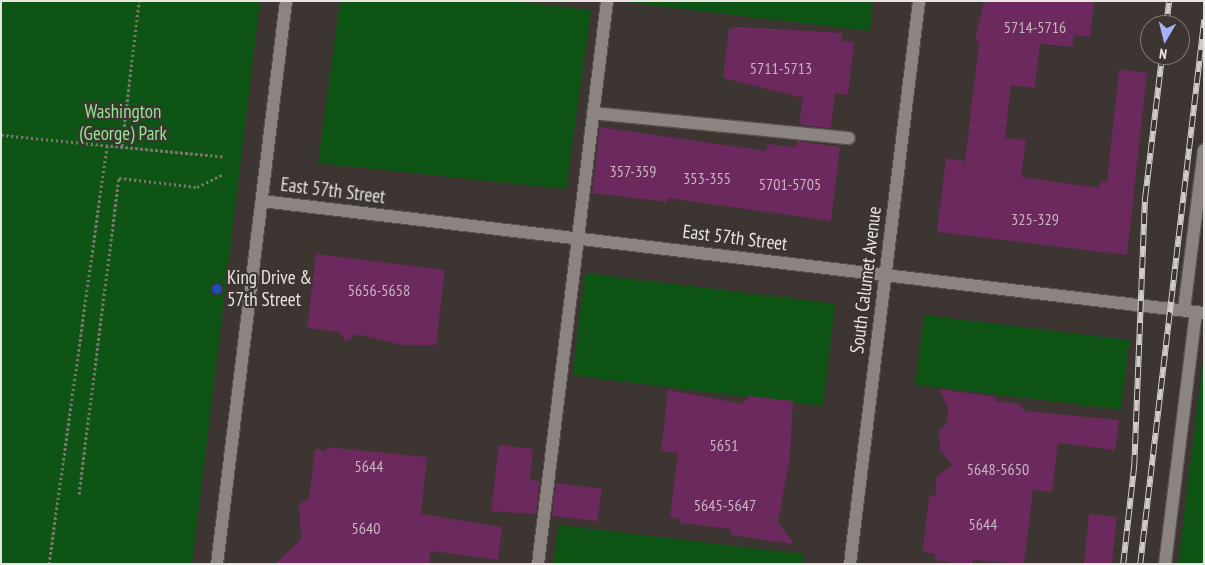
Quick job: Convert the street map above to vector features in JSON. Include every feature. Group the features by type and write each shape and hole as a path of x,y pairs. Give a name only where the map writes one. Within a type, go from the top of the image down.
{"street":[{"path":"217,564 286,1"},
{"path":"538,564 606,1"},
{"name":"South Calumet Avenue","path":"850,564 919,1"},
{"path":"593,113 849,138"},
{"path":"1165,564 1194,312 1204,150"},
{"name":"East 57th Street","path":"262,201 1194,312"}],"path":[{"path":"122,146 139,1"},
{"path":"1,135 224,157"},
{"path":"49,564 107,145"},
{"path":"79,494 118,178 197,187 222,175"}],"green space":[{"name":"Washington (George) Park","path":"1,1 260,1 192,564 1,564"},
{"path":"340,1 511,1 591,10 566,189 318,163"},
{"path":"617,1 873,1 870,31"},
{"path":"585,273 835,304 823,406 572,375"},
{"path":"924,315 1129,340 1121,410 915,384"},
{"path":"1204,352 1204,564 1178,564"},
{"path":"558,525 803,554 802,564 553,564"}],"building":[{"path":"984,1 1094,1 1090,37 1074,35 1073,47 1040,44 1035,88 1011,85 1005,138 1026,140 1021,177 1099,188 1100,181 1107,182 1119,69 1147,73 1127,255 937,232 946,158 965,161 979,43 975,39"},
{"path":"739,27 842,33 842,41 854,42 848,95 835,93 831,128 799,125 803,98 723,78 729,29"},
{"path":"600,127 766,151 767,144 796,147 797,141 840,147 831,221 667,198 667,202 592,193"},
{"path":"316,254 445,270 436,345 403,345 356,334 346,341 339,332 307,328"},
{"path":"939,389 996,397 995,401 1019,404 1025,411 1119,420 1115,450 1058,443 1052,492 1033,490 1024,564 973,560 972,564 962,564 935,560 935,554 923,552 929,495 936,496 936,477 953,465 940,451 939,431 947,423 948,408"},
{"path":"668,390 742,404 750,396 793,401 790,457 778,522 794,544 731,535 731,529 680,523 681,519 670,517 678,453 661,451"},
{"path":"499,445 533,449 530,480 540,481 536,514 491,511"},
{"path":"326,447 427,457 421,514 502,527 498,560 431,551 429,564 275,564 301,539 299,504 309,498 315,449 326,451"},
{"path":"556,483 602,489 598,521 552,516"},
{"path":"1089,514 1117,517 1112,564 1084,564"}],"railway":[{"path":"1167,15 1169,1"},
{"path":"1140,564 1204,20"},
{"path":"1123,564 1134,466 1145,197 1161,65"}],"place":[{"name":"King Drive & 57th Street","path":"217,289"}]}
